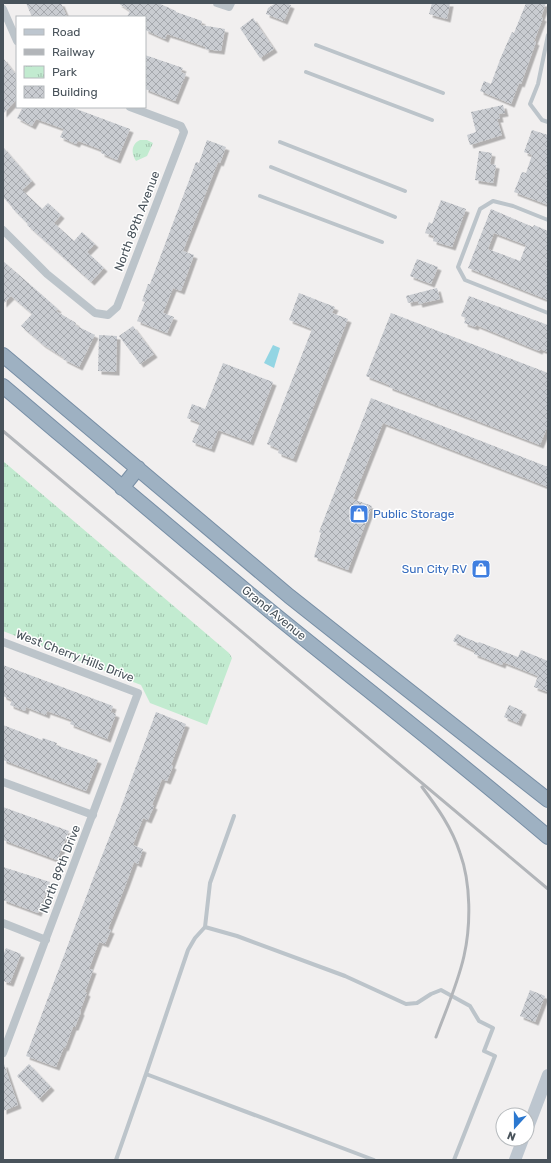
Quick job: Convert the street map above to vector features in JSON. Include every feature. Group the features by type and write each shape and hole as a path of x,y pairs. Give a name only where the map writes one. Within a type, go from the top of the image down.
{"highway":[{"name":"Grand Avenue","path":"3,354 289,596 548,800"},
{"name":"Grand Avenue","path":"3,386 122,488 548,837"},
{"path":"122,488 138,468"},
{"path":"275,614 289,596"}],"main road":[{"path":"535,1109 548,1075"},
{"path":"515,1160 520,1147"}],"street":[{"path":"218,3 230,5"},
{"path":"3,8 16,39"},
{"name":"North 89th Avenue","path":"3,230 47,274 95,313 108,315 117,307 184,132 181,126 133,108"},
{"name":"West Cherry Hills Drive","path":"3,642 138,693"},
{"name":"North 89th Drive","path":"3,1053 138,693"},
{"path":"3,782 93,815"},
{"path":"3,923 46,940"}],"lane":[{"path":"548,35 538,84 530,104 542,120 548,122"},
{"path":"316,45 443,93"},
{"path":"306,72 432,120"},
{"path":"280,142 405,192"},
{"path":"271,167 395,217"},
{"path":"260,196 382,242"},
{"path":"548,220 513,206 493,201 480,208 458,267 465,280 548,313"},
{"path":"116,1160 188,950 195,938 205,926 210,883 234,816"},
{"path":"205,926 237,936 345,976 406,1004 417,1003 431,994 441,990 470,1006 479,1021 493,1028 484,1051 496,1056 454,1160"},
{"path":"146,1074 374,1160"}],"green space":[{"path":"140,140 147,140 153,143 147,156 136,161 133,155 133,147"},
{"path":"3,461 229,653 232,658 207,725 150,703 141,685 3,631"}],"water":[{"path":"273,345 280,348 274,368 264,363"}],"building":[{"path":"26,3 61,3 67,16 32,16"},
{"path":"118,3 158,3 176,12 202,21 201,25 225,29 221,51 205,49 206,47 167,34 165,39 146,30 146,16 128,16 130,11"},
{"path":"276,3 286,3 291,5 284,21 266,14 268,8"},
{"path":"432,3 450,3 447,19 429,14"},
{"path":"526,3 546,3 541,17 543,18 534,41 536,42 521,84 519,83 511,104 480,91 484,81 491,84 501,57 512,32 514,33"},
{"path":"253,18 274,49 260,58 240,28"},
{"path":"146,55 183,68 181,72 186,74 175,101 146,89"},
{"path":"3,58 16,75 16,100 3,114"},
{"path":"503,105 505,113 499,114 500,119 497,119 502,135 470,145 467,135 476,132 471,112"},
{"path":"22,108 74,108 130,129 117,160 101,153 102,150 78,141 76,144 60,137 64,129 36,119 32,126 17,118"},
{"path":"532,130 548,135 548,205 514,192 522,172 526,173 532,155 524,152"},
{"path":"207,140 226,147 220,163 218,162 183,251 194,255 181,291 173,288 163,313 174,317 167,333 137,321 145,302 142,301 148,284 150,284 196,162 199,163"},
{"path":"3,147 32,181 22,190 42,209 48,203 61,215 54,223 74,241 82,232 95,244 87,252 104,268 91,282 27,225 28,224 3,197"},
{"path":"479,151 492,153 490,164 496,165 493,183 475,180"},
{"path":"441,200 466,209 452,247 433,241 434,236 425,233 429,222 432,224"},
{"path":"491,209 533,227 534,225 548,231 548,300 468,268","holes":["494,233 526,245 520,261 488,249"]},
{"path":"417,259 438,267 431,284 410,276"},
{"path":"3,261 58,309 56,311 76,323 75,325 95,335 79,367 63,359 64,358 42,344 21,326 32,314 11,296 3,304"},
{"path":"437,288 440,299 419,304 418,301 408,303 406,296"},
{"path":"299,293 335,307 332,313 348,319 293,459 278,453 279,449 267,444 312,329 289,320"},
{"path":"469,296 548,325 548,352 540,349 539,351 476,325 475,327 464,323 466,318 461,316"},
{"path":"391,313 548,373 548,425 540,445 389,387 389,385 366,376"},
{"path":"133,326 154,354 140,364 119,336"},
{"path":"99,335 117,336 116,372 98,371"},
{"path":"223,363 273,382 250,442 218,430 211,449 192,442 200,423 187,418 192,404 205,409"},
{"path":"371,398 548,467 548,487 383,423 353,499 372,506 348,570 314,557 321,533 319,532"},
{"path":"457,634 518,657 521,650 548,661 548,692 534,687 538,676 503,662 502,665 474,654 475,651 453,641"},
{"path":"3,665 113,706 111,712 116,714 107,739 70,724 72,720 47,711 46,715 26,707 25,711 10,705 12,700 3,696"},
{"path":"509,705 523,711 518,723 504,717"},
{"path":"156,712 186,724 171,765 173,766 167,781 162,779 148,820 143,818 133,845 143,849 138,864 134,862 108,929 111,930 105,944 99,942 89,969 93,970 85,992 87,993 80,1011 81,1012 56,1067 26,1056"},
{"path":"3,725 42,740 43,738 57,743 56,745 98,760 86,791 3,760"},
{"path":"3,807 69,831 57,860 3,840"},
{"path":"3,867 50,882 38,913 3,900"},
{"path":"6,948 21,954 10,983 3,981 3,956"},
{"path":"530,990 545,996 535,1022 520,1016"},
{"path":"3,1064 18,1105 3,1111"},
{"path":"29,1064 51,1087 39,1099 17,1076"}],"railway":[{"path":"3,431 548,889"},
{"path":"422,787 444,818 457,844 464,865 469,904 468,931 464,956 455,986 436,1037"}],"place":[{"name":"Public Storage","path":"359,514"},
{"name":"Sun City RV","path":"481,569"}]}
